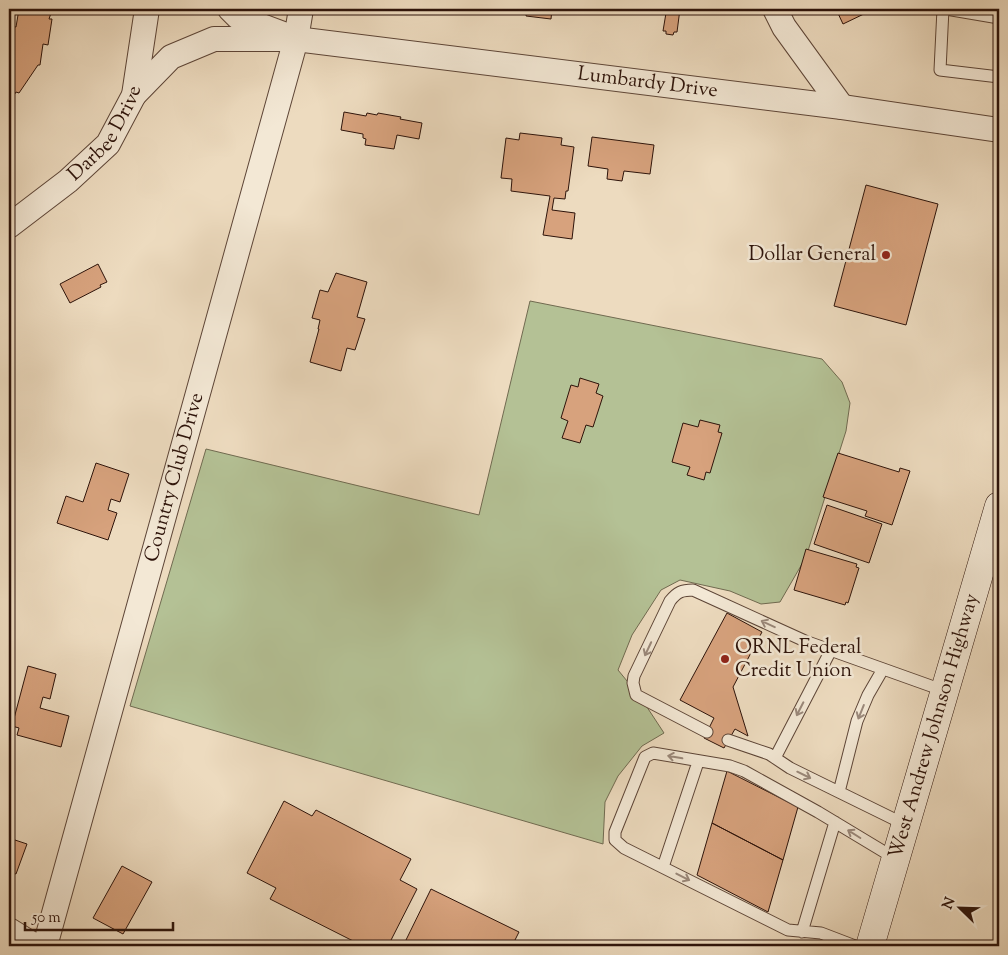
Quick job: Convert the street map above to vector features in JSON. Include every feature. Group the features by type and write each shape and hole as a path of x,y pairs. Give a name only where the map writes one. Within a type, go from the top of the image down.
{"main road":[{"name":"West Andrew Johnson Highway","path":"870,946 999,506"}],"street":[{"name":"Darbee Drive","path":"9,226 68,181 108,144 134,95 147,9"},
{"path":"230,9 238,16 296,39"},
{"name":"Country Club Drive","path":"45,946 296,39 300,9"},
{"path":"775,9 784,27 842,107"},
{"path":"134,95 171,56 214,38 296,39"},
{"name":"Lumbardy Drive","path":"296,39 842,107 999,130"},
{"path":"9,930 35,946"}],"lane":[{"path":"999,18 944,9 940,70 999,77"},
{"path":"707,732 636,695 633,683 634,676 670,601 677,593 684,590 693,590 805,641 945,691"},
{"path":"775,758 830,650"},
{"path":"839,792 857,721 868,695 884,669"},
{"path":"728,740 769,754 790,768 906,825"},
{"path":"855,946 821,933 788,930 624,848 615,840 615,832 645,757 653,753 730,766 744,771 896,859"},
{"path":"663,867 698,762"},
{"path":"802,932 835,822"}],"green space":[{"path":"530,301 822,359 842,382 850,403 846,431 806,557 780,602 761,604 730,591 680,580 661,590 632,635 618,670 641,698 664,733 642,746 618,776 605,802 603,844 130,706 206,449 479,515"}],"building":[{"path":"19,9 48,9 47,13 51,13 49,19 52,19 48,45 43,44 40,65 38,65 19,93 16,92 9,103 9,55 13,55 14,47 9,46 9,26 16,27"},
{"path":"527,9 552,9 551,19 526,16"},
{"path":"658,9 680,9 677,32 674,32 673,35 666,34 666,31 663,31 666,13 657,12"},
{"path":"836,9 866,9 868,12 843,24"},
{"path":"344,112 366,116 367,113 377,115 378,113 422,123 419,139 397,135 394,149 365,145 366,139 363,138 363,134 341,130"},
{"path":"520,133 562,138 561,145 574,147 568,191 566,191 565,199 554,198 552,210 575,213 572,239 543,235 550,196 511,191 512,179 501,178 506,138 519,140"},
{"path":"592,137 654,145 650,174 624,171 622,181 607,179 608,169 588,166"},
{"name":"Dollar General","path":"866,185 938,204 906,325 834,306"},
{"path":"98,264 107,282 70,303 60,284"},
{"path":"336,273 367,282 357,317 365,319 355,350 347,348 341,371 310,362 319,329 320,320 312,318 320,290 328,292"},
{"path":"580,378 599,384 596,393 603,396 593,427 586,425 580,443 562,438 568,421 561,418 571,385 578,387"},
{"path":"700,420 720,425 718,432 722,433 710,473 706,472 704,480 687,475 690,467 672,462 683,423 698,427"},
{"path":"838,453 899,472 900,468 910,471 892,525 865,516 867,511 823,497"},
{"path":"96,463 129,474 120,502 111,499 108,510 117,513 108,540 57,523 66,496 83,502"},
{"path":"827,505 882,524 869,563 814,544"},
{"path":"806,549 857,564 856,567 859,568 848,603 846,602 845,605 794,590"},
{"name":"ORNL Federal Credit Union","path":"727,613 762,632 733,687 748,736 735,729 724,748 704,738 714,718 680,700"},
{"path":"28,666 56,674 50,699 43,697 40,708 69,716 61,747 17,735 19,728 12,726"},
{"path":"727,771 798,807 783,860 712,823"},
{"path":"284,801 312,816 316,810 411,859 400,880 417,889 388,946 363,946 270,899 276,888 247,873"},
{"path":"712,823 783,860 768,912 697,875"},
{"path":"9,838 27,844 16,874 9,872"},
{"path":"122,866 152,882 123,934 93,918"},
{"path":"431,889 519,932 512,946 413,946 405,942"}],"place":[{"name":"Dollar General","path":"886,255"},
{"name":"ORNL Federal Credit Union","path":"725,659"}]}
